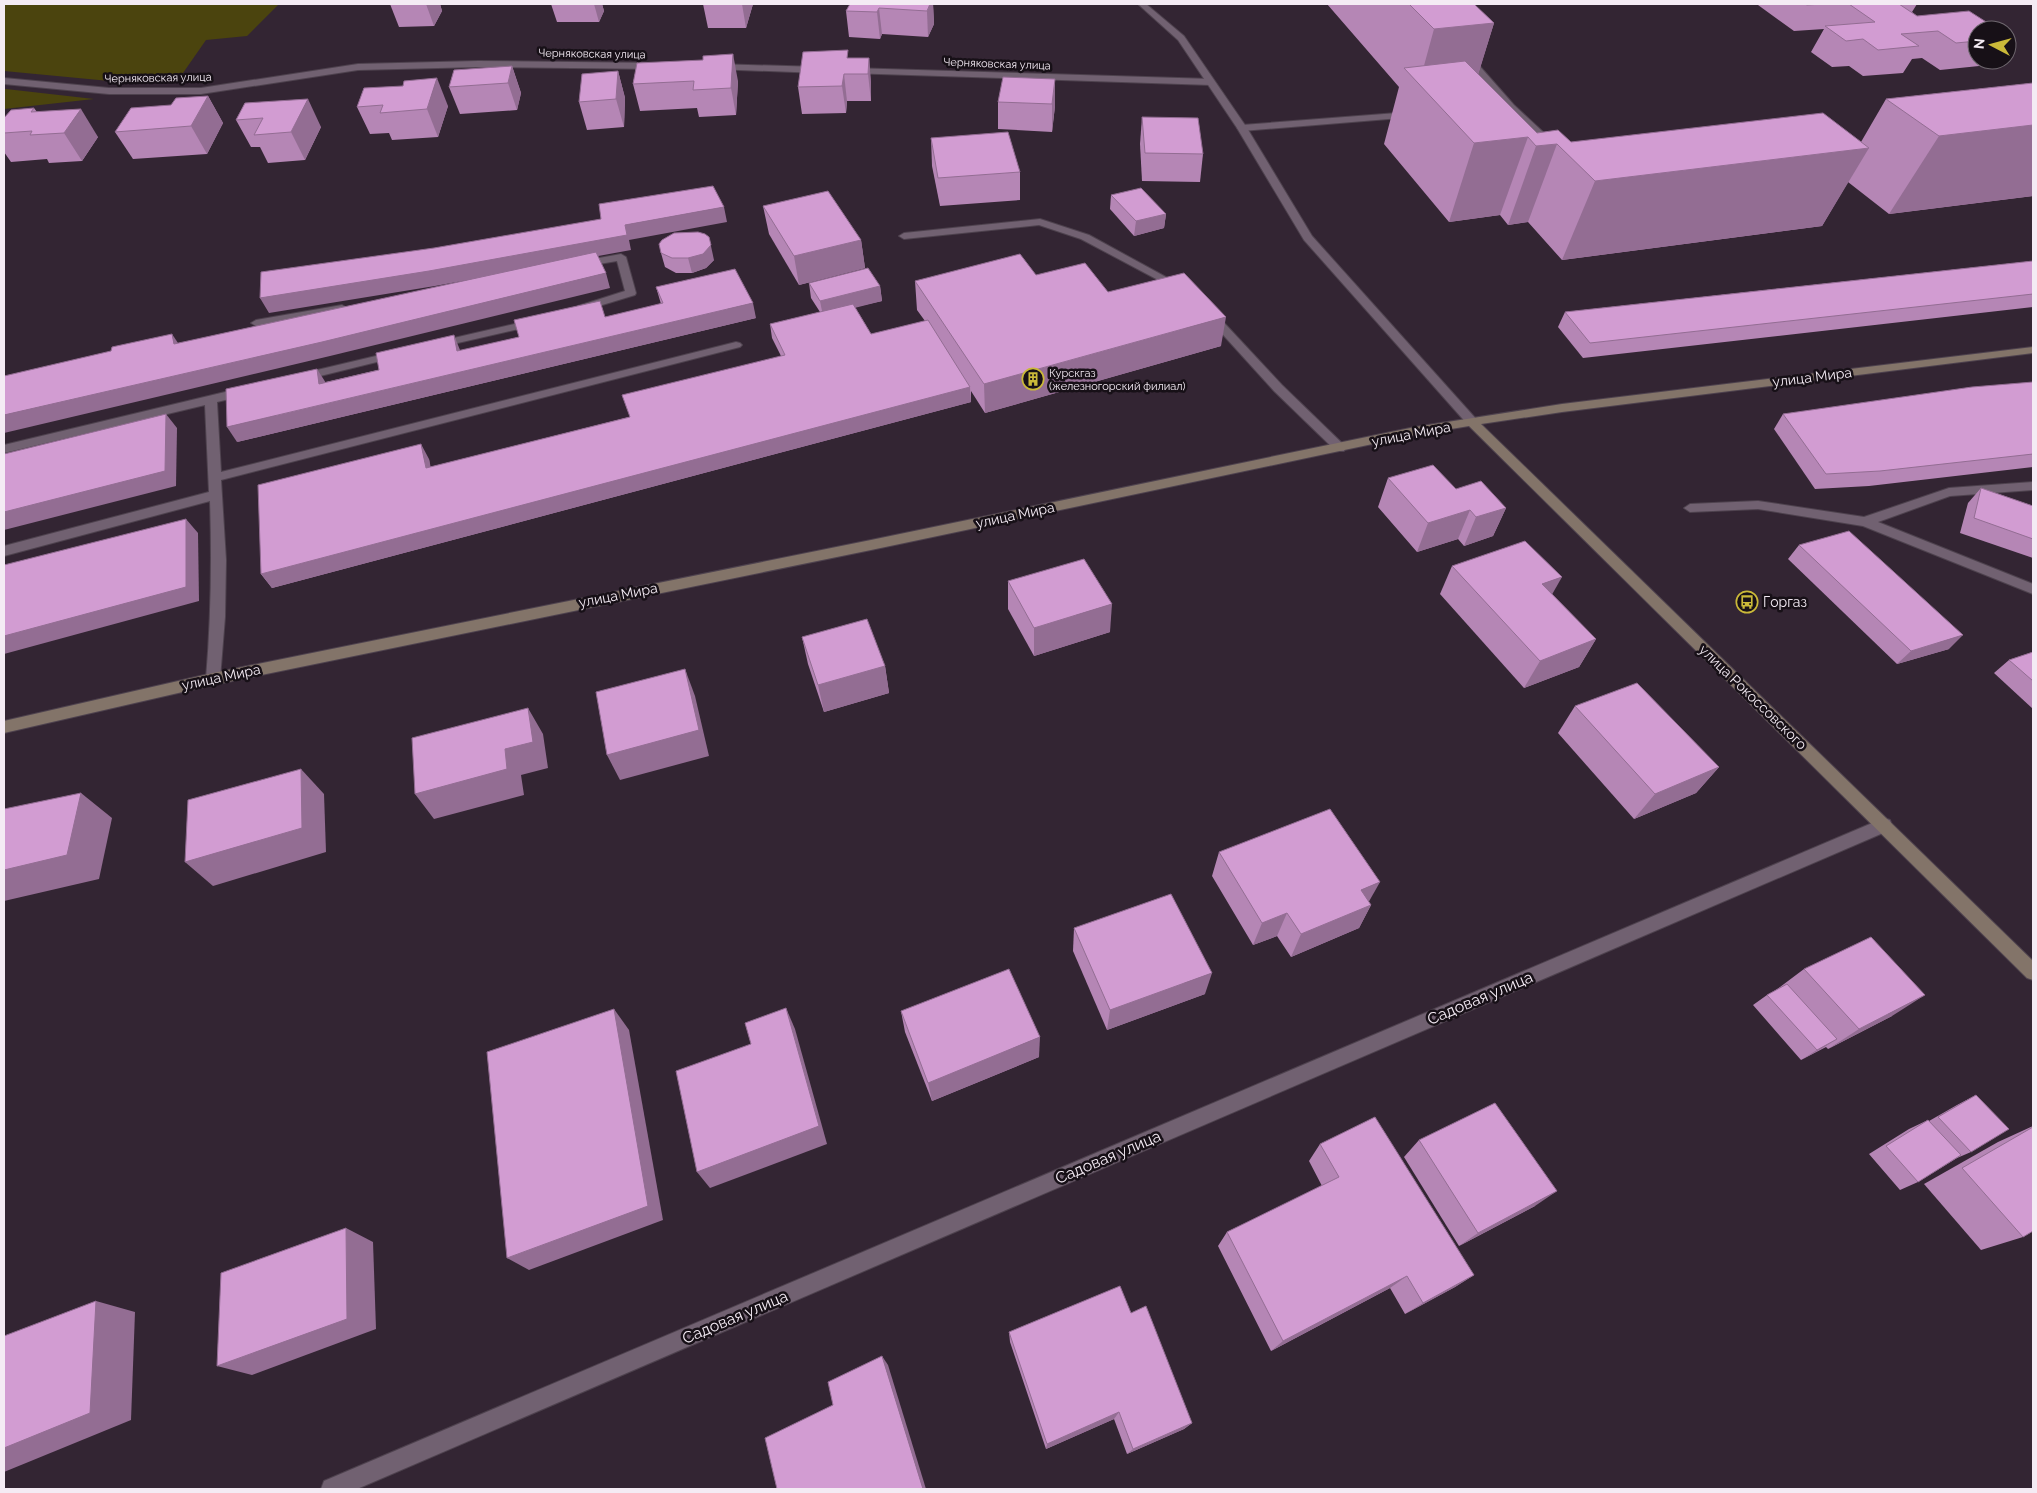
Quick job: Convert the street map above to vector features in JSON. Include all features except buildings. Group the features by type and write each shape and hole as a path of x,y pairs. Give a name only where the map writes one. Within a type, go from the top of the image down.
{"main road":[{"name":"улица Мира","path":"4,727 213,679 1415,431 1562,408 2033,350"},
{"name":"улица Рокоссовского","path":"1473,423 2033,972"}],"street":[{"path":"1142,4 1181,38 1242,128 1308,238 1473,423"},
{"path":"1458,47 1506,107 1560,152"},
{"name":"Черняковская улица","path":"4,81 109,91 201,91 358,67 478,64 663,66"},
{"path":"702,66 829,70"},
{"name":"Черняковская улица","path":"838,70 1211,82"},
{"path":"1242,128 1416,114"},
{"path":"904,236 1040,222 1084,237 1191,293"},
{"path":"568,312 632,293 621,257 572,266"},
{"path":"256,323 352,306"},
{"path":"1204,308 1278,388 1340,448"},
{"path":"288,380 522,326 549,318"},
{"path":"214,478 736,345"},
{"path":"4,449 259,387"},
{"path":"211,400 219,560 218,617 213,679"},
{"path":"1865,522 1949,492 2033,486"},
{"path":"4,551 215,495"},
{"path":"1690,508 1758,505 1865,522 2033,589"},
{"name":"Садовая улица","path":"332,1489 1884,825"}],"shaded area":[{"path":"4,4 279,4 247,36 206,40 176,83 120,82 4,71"},
{"path":"4,89 6,89 94,99 4,109"}],"place":[{"name":"Курскгаз (железногорский филиал)","path":"1033,379"},
{"name":"Горгаз","path":"1747,602"}]}
